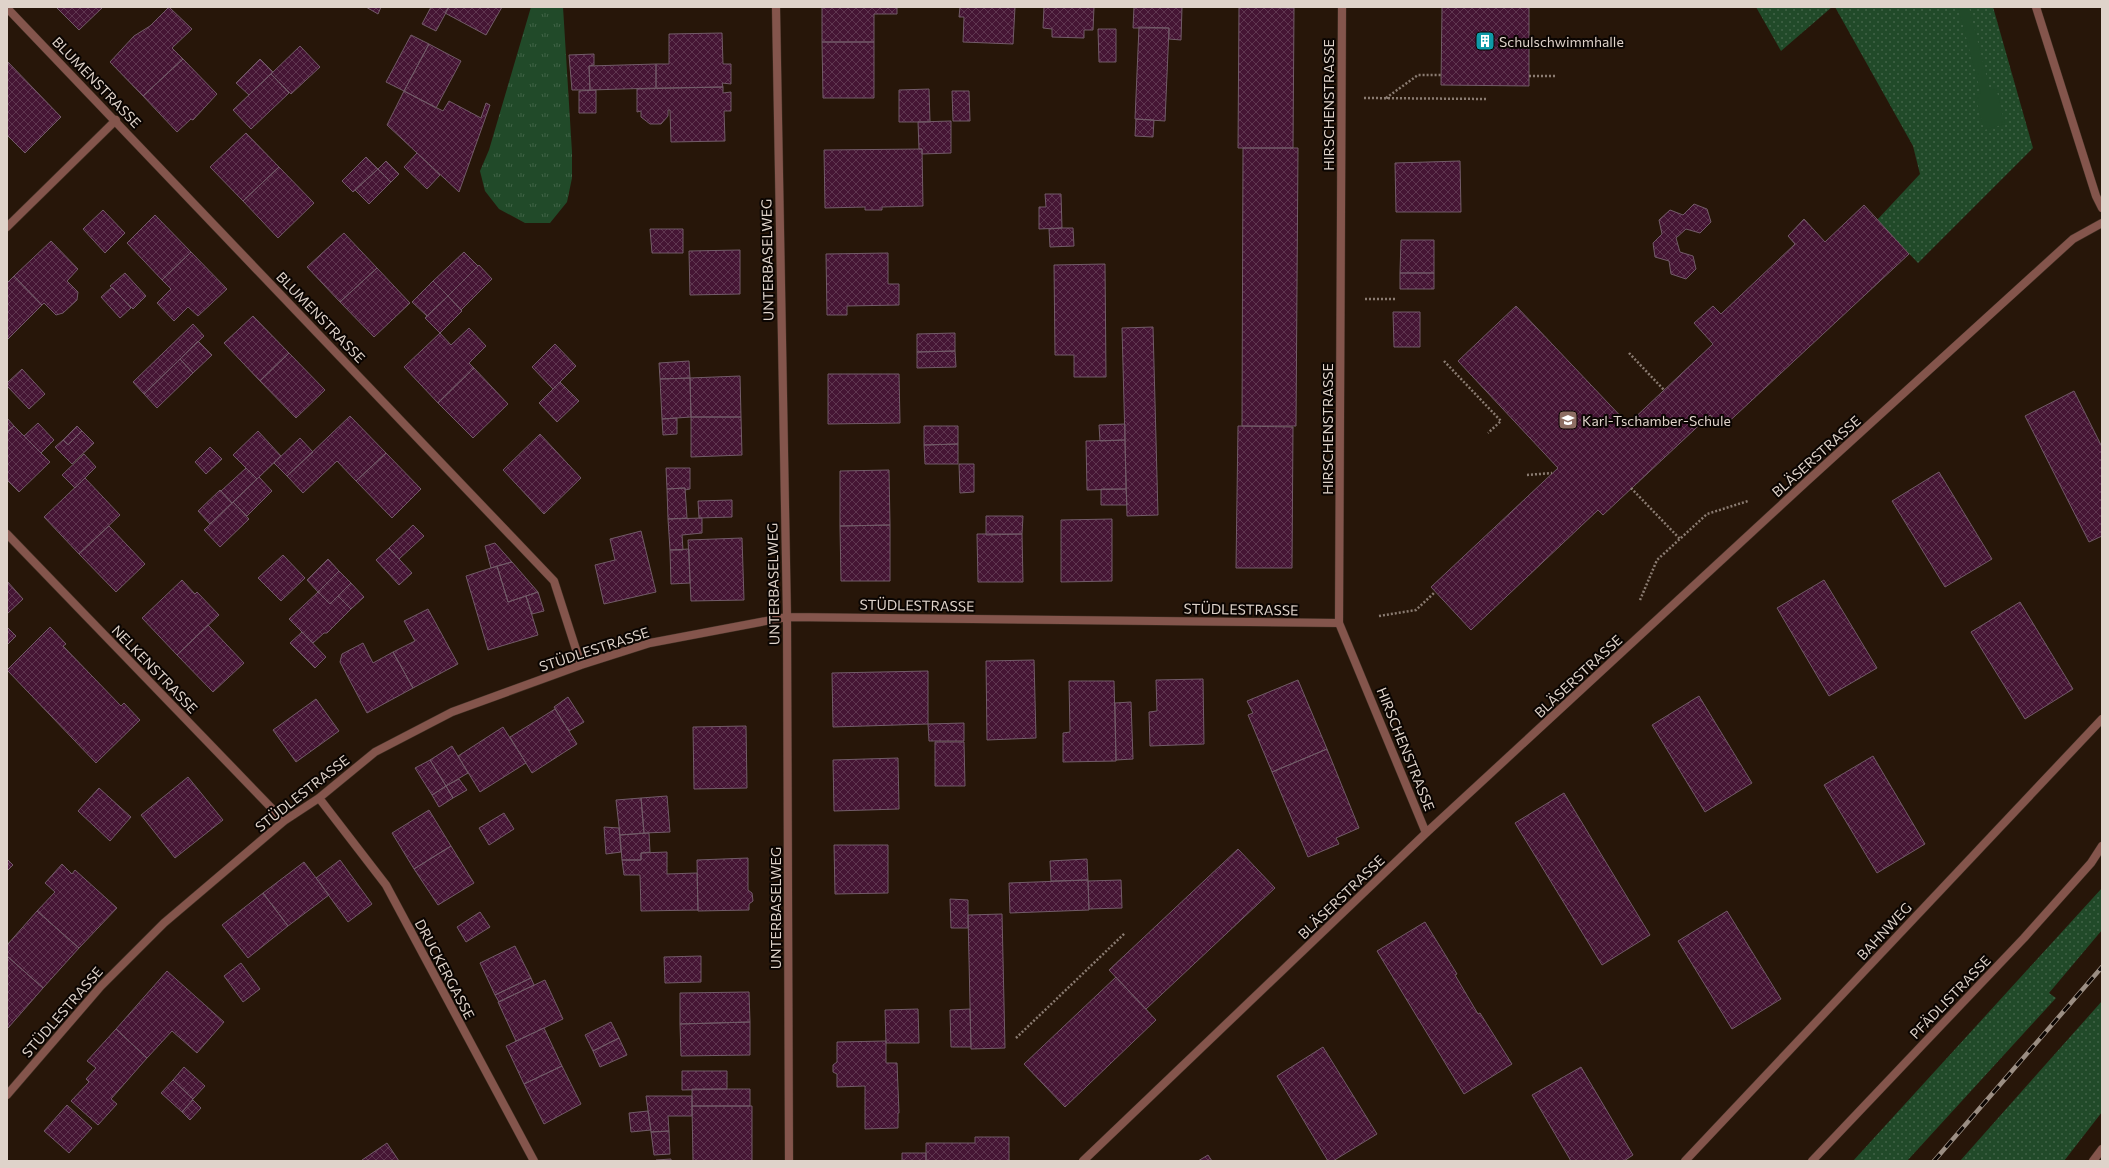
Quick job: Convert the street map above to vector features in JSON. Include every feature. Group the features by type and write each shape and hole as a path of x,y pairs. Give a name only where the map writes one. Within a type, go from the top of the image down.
{"street":[{"name":"UNTERBASELWEG","path":"776,7 787,617 789,1161"},
{"name":"HIRSCHENSTRASSE","path":"1342,7 1339,623 1426,834"},
{"path":"2036,7 2091,181 2102,208"},
{"name":"BLUMENSTRASSE","path":"7,8 116,120 554,580 581,665"},
{"path":"7,227 116,120"},
{"name":"BLÄSERSTRASSE","path":"1083,1161 1426,834 1805,483 2073,239 2102,223"},
{"name":"NELKENSTRASSE","path":"7,534 284,821"},
{"name":"STÜDLESTRASSE","path":"7,1095 101,986 164,923 284,821 319,798 375,752 452,712 581,665 650,643 787,617 1339,623"},
{"name":"BAHNWEG","path":"1685,1161 2102,719"},
{"name":"DRUCKERGASSE","path":"319,798 386,885 534,1161"},
{"name":"PFÄDLISTRASSE","path":"1812,1161 2024,938 2091,863 2102,846"},
{"path":"2093,1161 2102,1149"}],"path":[{"path":"1385,98 1418,76 1441,75"},
{"path":"1529,76 1555,76"},
{"path":"1341,98 1488,99"},
{"path":"1340,299 1397,299"},
{"path":"1629,353 1664,390"},
{"path":"1444,362 1501,421 1488,433"},
{"path":"1527,475 1552,473"},
{"path":"1631,488 1680,539"},
{"path":"1640,602 1657,560 1707,514 1753,500"},
{"path":"1379,616 1416,610 1435,592"},
{"path":"1016,1038 1126,933"}],"green space":[{"path":"531,7 563,7 572,152 572,178 567,202 550,223 525,223 499,209 485,191 480,171 489,150"},
{"path":"1756,7 1832,7 1781,51"},
{"path":"1835,7 1993,7 2033,148 1918,263 1877,220 1920,174 1913,146"},
{"path":"1958,7 1969,7 1990,90 1996,88 2005,124 1984,130 1975,94 1981,93"},
{"path":"2102,888 2102,930 2049,993 2056,998 1907,1161 1853,1161"},
{"path":"2102,1001 2102,1112 2064,1161 1960,1161"}],"building":[{"path":"56,7 103,7 79,30"},
{"path":"169,7 192,29 172,48 183,59 143,96 110,62 134,36 150,26"},
{"path":"366,7 381,7 378,14"},
{"path":"431,7 449,7 436,31 422,24"},
{"path":"449,7 502,7 486,35 445,13"},
{"path":"822,7 897,7 897,14 874,14 874,42 822,42"},
{"path":"960,7 1015,7 1013,44 963,42 964,17 959,17"},
{"path":"1044,7 1094,7 1093,30 1084,30 1084,38 1052,37 1052,29 1043,28"},
{"path":"1134,7 1182,7 1181,40 1169,39 1169,28 1133,28"},
{"path":"1239,7 1294,8 1293,148 1238,148"},
{"name":"Schulschwimmhalle","path":"1442,7 1529,7 1529,86 1441,85"},
{"path":"1139,27 1169,28 1165,121 1135,119"},
{"path":"1098,29 1116,29 1116,62 1099,62"},
{"path":"722,33 723,64 731,64 731,84 722,83 723,87 656,88 656,64 669,64 669,34"},
{"path":"411,35 429,44 404,91 386,82"},
{"path":"822,42 874,42 874,98 823,98"},
{"path":"429,44 461,61 436,108 404,91"},
{"path":"300,46 320,67 291,94 271,74"},
{"path":"594,54 594,65 589,66 590,90 572,90 569,55"},
{"path":"183,59 217,94 193,120 191,119 177,132 143,96"},
{"path":"260,59 273,72 249,95 236,83"},
{"path":"7,61 61,117 25,153 7,135"},
{"path":"656,64 656,88 590,90 589,66"},
{"path":"271,74 289,93 251,129 233,110"},
{"path":"723,87 723,93 731,92 731,111 724,111 725,141 671,142 670,110 668,110 668,116 661,124 650,124 641,117 641,111 637,112 637,89"},
{"path":"929,89 930,122 899,122 899,90"},
{"path":"596,90 596,113 579,113 579,91"},
{"path":"404,91 443,111 449,101 481,118 486,103 490,105 459,192 387,125"},
{"path":"952,91 969,91 970,121 953,121"},
{"path":"1136,119 1154,120 1153,137 1135,136"},
{"path":"951,121 951,153 922,154 922,149 919,149 918,122"},
{"path":"246,133 279,167 243,201 210,167"},
{"path":"1243,148 1298,148 1296,426 1242,426"},
{"path":"922,149 923,206 882,207 882,210 865,210 865,207 825,208 824,150"},
{"path":"417,153 440,175 427,189 404,167"},
{"path":"366,157 378,169 353,192 342,181"},
{"path":"386,161 399,174 391,182 378,169"},
{"path":"1460,161 1461,212 1396,212 1395,163"},
{"path":"279,167 314,203 278,238 243,201"},
{"path":"378,169 391,182 369,204 355,190"},
{"path":"1045,194 1061,194 1062,228 1039,229 1039,207 1046,207"},
{"path":"1694,204 1707,209 1711,222 1700,233 1686,229 1676,238 1680,252 1693,256 1696,269 1686,279 1671,274 1669,261 1655,257 1653,243 1662,234 1659,220 1670,210 1683,215"},
{"name":"Karl-Tschamber-Schule","path":"1864,205 1909,254 1722,428 1710,415 1603,515 1598,510 1471,630 1431,587 1558,468 1458,361 1516,306 1628,424 1713,344 1694,323 1713,306 1721,314 1795,244 1788,236 1804,219 1825,242"},
{"path":"103,210 125,233 105,253 83,229"},
{"path":"155,215 191,252 162,280 127,243"},
{"path":"1073,228 1074,246 1050,247 1049,229"},
{"path":"650,229 683,229 683,253 652,253"},
{"path":"344,233 377,268 340,302 307,267"},
{"path":"1401,240 1434,240 1434,273 1400,273"},
{"path":"51,241 78,269 67,281 78,292 77,300 63,313 56,315 44,303 42,305 14,276"},
{"path":"740,250 740,294 690,295 689,251"},
{"path":"191,252 227,289 198,316 188,307 174,321 157,303 171,289 162,280"},
{"path":"464,252 478,266 448,296 433,281"},
{"path":"888,253 888,284 899,284 899,305 847,306 847,315 827,315 826,254"},
{"path":"1105,264 1106,377 1074,377 1074,355 1055,355 1054,265"},
{"path":"479,265 492,279 461,310 448,296"},
{"path":"377,268 410,303 374,337 340,302"},
{"path":"125,273 146,296 133,309 110,286"},
{"path":"1400,273 1434,273 1434,289 1400,289"},
{"path":"14,276 42,305 7,340 7,283"},
{"path":"433,281 448,296 427,316 412,302"},
{"path":"112,287 131,308 120,318 101,297"},
{"path":"448,296 462,311 440,333 425,318"},
{"path":"1393,312 1420,312 1420,347 1394,347"},
{"path":"253,316 289,353 260,381 224,343"},
{"path":"193,324 204,336 144,394 133,382"},
{"path":"1153,327 1158,515 1127,516 1122,328"},
{"path":"469,328 486,346 469,363 474,368 438,403 404,367 440,333 451,345"},
{"path":"955,333 955,351 917,352 917,334"},
{"path":"198,341 212,355 193,373 180,359"},
{"path":"555,344 576,366 553,389 532,367"},
{"path":"955,351 956,367 917,368 917,352"},
{"path":"289,353 325,390 296,418 260,381"},
{"path":"180,359 193,373 157,408 144,394"},
{"path":"689,361 690,378 660,379 659,363"},
{"path":"474,368 508,404 473,438 438,403"},
{"path":"22,369 45,394 29,409 7,386 7,383"},
{"path":"828,374 899,374 900,423 828,424"},
{"path":"740,376 741,417 691,417 690,378"},
{"path":"690,378 691,417 662,419 660,379"},
{"path":"560,382 579,401 557,422 539,403"},
{"path":"2074,391 2102,447 2102,536 2089,542 2025,416"},
{"path":"350,416 386,453 356,481 337,461 303,493 287,476"},
{"path":"691,417 741,417 742,455 691,457"},
{"path":"7,418 14,426 7,432"},
{"path":"677,418 677,434 663,435 662,419"},
{"path":"38,423 54,440 41,453 24,436"},
{"path":"1125,424 1125,440 1100,441 1099,425"},
{"path":"14,426 50,462 19,492 7,480 7,432"},
{"path":"77,426 82,431 68,445 63,440"},
{"path":"924,426 958,426 958,444 924,445"},
{"path":"1238,426 1293,427 1292,568 1236,568"},
{"path":"82,431 94,443 72,464 55,447 63,440 68,445"},
{"path":"258,431 281,456 257,479 233,455"},
{"path":"540,434 581,478 544,514 503,470"},
{"path":"300,438 313,452 287,476 274,463"},
{"path":"1125,440 1126,489 1087,490 1086,441"},
{"path":"958,444 958,464 925,464 924,445"},
{"path":"210,447 222,459 206,474 195,462"},
{"path":"386,453 421,489 392,518 356,481"},
{"path":"84,454 96,467 75,488 62,475"},
{"path":"959,464 974,464 974,492 960,493"},
{"path":"246,468 257,479 232,503 221,491"},
{"path":"666,468 690,468 690,489 667,489"},
{"path":"889,470 890,525 840,526 840,471"},
{"path":"1939,472 1992,559 1945,587 1892,501"},
{"path":"259,477 272,491 247,516 233,502"},
{"path":"85,478 120,515 79,554 44,517"},
{"path":"685,488 687,518 668,519 667,489"},
{"path":"1101,489 1126,489 1127,505 1101,505"},
{"path":"220,490 232,503 210,524 198,511"},
{"path":"732,500 732,517 699,518 698,501"},
{"path":"233,502 249,519 220,547 204,530"},
{"path":"986,516 1023,516 1022,534 986,535"},
{"path":"702,518 702,533 682,535 683,550 670,550 668,519"},
{"path":"1112,519 1112,581 1061,582 1061,520"},
{"path":"413,525 424,536 399,559 389,548"},
{"path":"890,525 890,581 841,581 840,526"},
{"path":"109,526 145,564 116,592 79,554"},
{"path":"641,531 656,592 604,604 595,565 615,560 610,539"},
{"path":"977,534 1022,534 1023,582 978,582"},
{"path":"742,538 744,600 691,601 688,540"},
{"path":"495,543 512,562 491,568 485,546"},
{"path":"389,548 412,573 399,585 376,560"},
{"path":"689,549 690,583 671,584 670,550"},
{"path":"283,555 305,578 281,601 258,578"},
{"path":"328,559 339,571 318,592 307,580"},
{"path":"512,562 538,592 508,602 497,566"},
{"path":"497,566 508,602 526,596 538,635 488,650 466,576"},
{"path":"339,571 351,583 330,604 318,592"},
{"path":"182,580 195,594 197,592 219,615 177,655 142,618"},
{"path":"1824,580 1877,668 1829,696 1777,608"},
{"path":"7,581 23,599 7,614"},
{"path":"351,583 364,597 351,609 338,596"},
{"path":"318,592 330,604 338,596 351,609 327,633 324,633 313,643 289,619"},
{"path":"538,592 544,611 532,614 526,596"},
{"path":"2020,602 2073,689 2025,719 1971,632"},
{"path":"428,609 458,664 413,688 393,652 415,641 404,621"},
{"path":"208,625 244,663 213,692 177,655"},
{"path":"7,627 16,636 7,645"},
{"path":"50,627 66,644 63,646 121,706 124,703 140,720 96,763 7,670"},
{"path":"302,632 326,657 315,668 290,643"},
{"path":"363,643 373,663 393,652 413,688 367,713 340,662 342,654"},
{"path":"1034,660 1036,738 987,740 986,661"},
{"path":"928,671 928,724 833,727 832,673"},
{"path":"1203,679 1204,744 1150,746 1149,712 1157,711 1156,680"},
{"path":"1298,680 1327,749 1272,772 1248,715 1253,713 1247,701"},
{"path":"1069,681 1114,681 1116,761 1063,762 1063,733 1070,732"},
{"path":"1699,696 1752,783 1705,812 1652,725"},
{"path":"568,697 584,722 569,731 554,707"},
{"path":"316,699 339,731 296,762 273,730"},
{"path":"1131,702 1133,759 1116,760 1115,703"},
{"path":"555,709 577,744 532,773 510,737"},
{"path":"964,723 964,741 929,741 928,724"},
{"path":"746,726 747,788 694,789 693,727"},
{"path":"503,727 526,763 480,792 458,756"},
{"path":"935,742 964,742 965,786 935,786"},
{"path":"452,746 468,773 446,786 430,760"},
{"path":"1327,749 1359,828 1336,838 1339,844 1308,857 1272,772"},
{"path":"1873,756 1925,844 1877,873 1824,785"},
{"path":"898,758 899,809 834,811 833,760"},
{"path":"430,760 446,786 432,795 415,768"},
{"path":"188,777 223,820 175,858 141,815"},
{"path":"459,779 467,790 453,798 446,786"},
{"path":"446,786 453,798 439,807 432,795"},
{"path":"99,788 131,817 110,841 78,811"},
{"path":"1564,793 1650,935 1602,965 1515,823"},
{"path":"667,796 670,832 644,833 641,798"},
{"path":"641,798 644,833 620,835 616,800"},
{"path":"429,810 451,846 414,869 392,833"},
{"path":"504,813 514,829 489,845 479,828"},
{"path":"604,827 619,828 621,852 606,854"},
{"path":"649,833 650,852 641,853 641,860 622,860 620,835"},
{"path":"834,845 888,845 888,893 835,894"},
{"path":"451,846 474,883 438,905 414,869"},
{"path":"1238,849 1275,888 1146,1009 1109,970"},
{"path":"667,852 667,874 697,873 698,910 641,911 640,875 624,875 622,860 641,860 641,853"},
{"path":"748,858 748,890 752,893 753,901 749,904 749,910 698,911 697,860"},
{"path":"7,859 13,865 7,871"},
{"path":"1087,859 1088,880 1051,881 1050,861"},
{"path":"340,860 372,904 348,922 316,878"},
{"path":"304,862 329,895 288,926 263,893"},
{"path":"62,864 72,874 75,870 117,908 79,948 37,911 55,892 45,883"},
{"path":"1088,880 1089,910 1010,913 1009,883"},
{"path":"1121,880 1122,908 1089,909 1088,881"},
{"path":"263,893 288,926 248,958 222,925"},
{"path":"950,899 968,900 968,928 951,928"},
{"path":"37,911 79,948 43,988 7,956 7,945"},
{"path":"1727,911 1781,999 1732,1029 1678,941"},
{"path":"480,912 490,927 466,942 457,927"},
{"path":"1002,914 1005,1048 971,1049 968,915"},
{"path":"1425,922 1457,974 1455,975 1478,1014 1480,1013 1512,1064 1464,1094 1377,951"},
{"path":"515,946 531,978 495,995 480,963"},
{"path":"7,956 43,988 8,1028 7,1027"},
{"path":"701,956 701,982 665,983 664,957"},
{"path":"241,963 260,989 243,1002 224,976"},
{"path":"167,971 224,1022 197,1053 172,1031 147,1058 116,1029"},
{"path":"1116,977 1156,1020 1065,1107 1024,1064"},
{"path":"531,978 534,985 499,1002 495,995"},
{"path":"545,980 563,1019 516,1041 498,1002"},
{"path":"749,992 750,1022 680,1024 680,993"},
{"path":"918,1009 919,1043 886,1043 885,1010"},
{"path":"970,1009 971,1047 951,1047 950,1010"},
{"path":"611,1022 619,1038 593,1051 585,1035"},
{"path":"750,1022 750,1055 681,1056 680,1024"},
{"path":"544,1028 562,1066 524,1084 506,1046"},
{"path":"116,1029 147,1058 111,1099 117,1104 98,1125 71,1101 89,1082 86,1079 96,1068 87,1061"},
{"path":"619,1038 627,1055 600,1067 593,1051"},
{"path":"886,1041 886,1063 897,1063 899,1113 898,1128 865,1129 865,1086 837,1087 837,1074 833,1072 833,1065 837,1062 837,1042"},
{"path":"1323,1047 1377,1134 1333,1161 1328,1161 1277,1076"},
{"path":"562,1066 581,1104 544,1124 524,1084"},
{"path":"184,1067 205,1086 193,1099 173,1080"},
{"path":"1581,1067 1633,1155 1624,1161 1571,1161 1532,1095"},
{"path":"682,1071 727,1071 727,1089 682,1090"},
{"path":"173,1080 193,1099 182,1112 161,1093"},
{"path":"692,1089 750,1089 750,1106 692,1106"},
{"path":"646,1096 692,1096 692,1116 668,1116 669,1131 651,1132"},
{"path":"193,1100 201,1108 190,1120 182,1112"},
{"path":"67,1105 92,1128 69,1153 44,1131"},
{"path":"692,1106 752,1106 752,1161 693,1161"},
{"path":"648,1111 651,1130 631,1132 629,1113"},
{"path":"669,1131 670,1154 654,1155 651,1132"},
{"path":"975,1137 1009,1137 1009,1161 926,1161 926,1143 975,1143"},
{"path":"387,1143 399,1161 362,1160"},
{"path":"902,1153 926,1153 926,1161 902,1161"},
{"path":"1208,1155 1212,1161 1198,1161"},
{"path":"671,1159 671,1161 656,1161 656,1160"}],"railway":[{"path":"1934,1161 2102,967"}],"place":[{"name":"Schulschwimmhalle","path":"1485,41"},
{"name":"Karl-Tschamber-Schule","path":"1568,420"}]}
